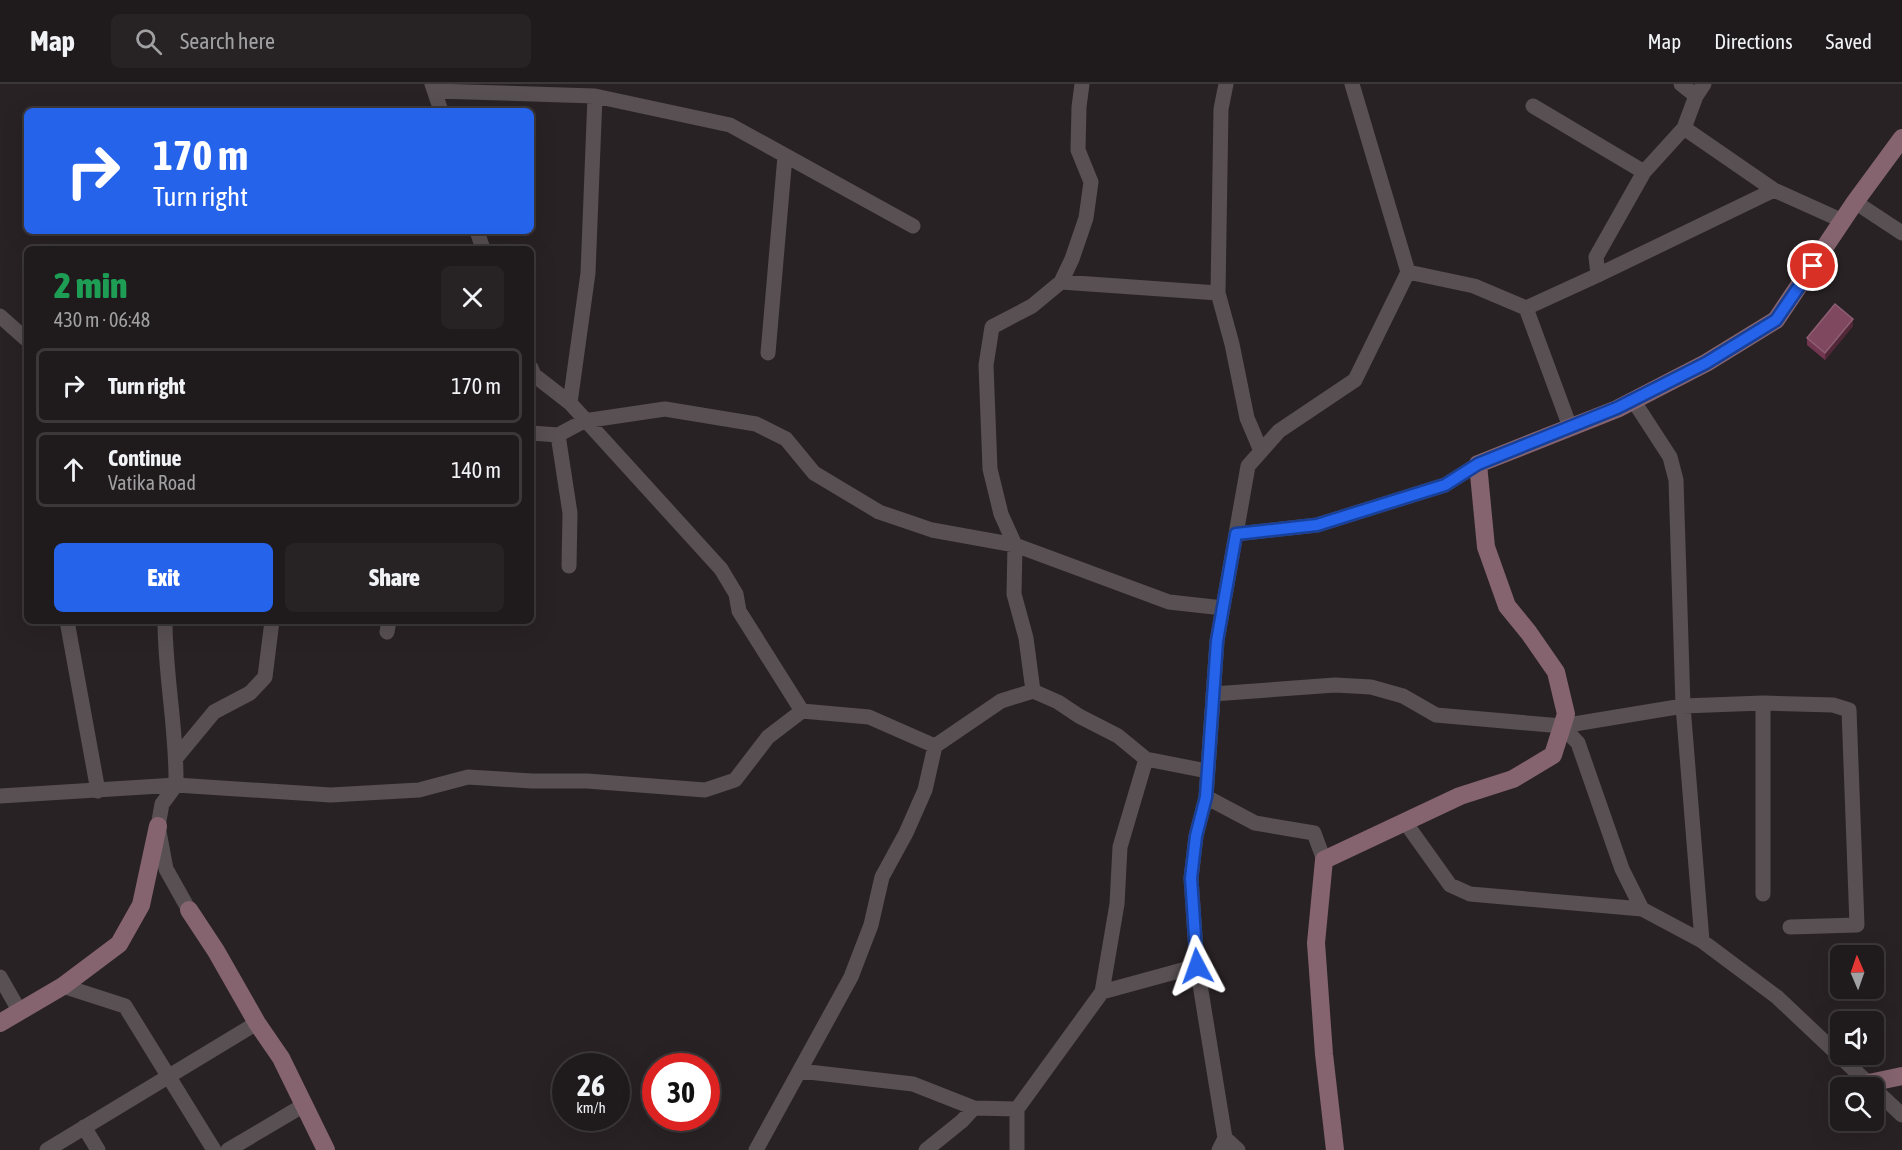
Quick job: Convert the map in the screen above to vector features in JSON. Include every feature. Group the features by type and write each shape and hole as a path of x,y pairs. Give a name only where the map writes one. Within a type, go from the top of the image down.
{"street":[{"path":"1033,691 1026,638 1014,594 1015,545 1001,514 990,469 986,365 992,327 1032,306 1061,282 1072,260 1086,218 1091,182 1078,150 1082,84"},
{"path":"1226,84 1221,109 1218,293 1232,344 1247,418 1262,451"},
{"path":"1238,1150 1222,1144 1197,966 1191,878 1196,836 1206,797 1217,641 1248,466 1279,431 1355,380 1408,272 1352,84"},
{"path":"1598,275 1596,257 1644,172 1684,128 1700,90 1681,84"},
{"path":"440,108 434,87 595,96 730,125 913,226"},
{"path":"570,403 588,273 595,96"},
{"path":"1533,106 1644,172"},
{"path":"1684,128 1774,190 1843,221"},
{"path":"1236,534 1317,525 1445,485 1478,464 1633,400 1706,363 1776,320 1855,202 1902,138"},
{"path":"768,353 785,156"},
{"path":"1526,308 1774,190"},
{"path":"1855,202 1902,233"},
{"path":"1408,272 1474,286 1526,308 1570,427"},
{"path":"1061,282 1218,293"},
{"path":"0,316 24,337"},
{"path":"534,375 570,403 721,569 735,594 739,611 802,711"},
{"path":"1633,400 1670,457 1676,480 1683,706 1702,940"},
{"path":"534,433 558,435 584,421 665,409 756,424 786,439 814,473 879,512 932,530 1015,545 1169,602 1223,608"},
{"path":"558,435 570,513 569,566"},
{"path":"1324,860 1460,796 1513,779 1552,755 1566,714 1556,672 1507,606 1486,547 1478,464"},
{"path":"68,624 98,790"},
{"path":"0,1023 63,986 119,944 141,905 162,804 176,785 176,758 165,652 165,624"},
{"path":"176,758 214,712 250,693 265,677 272,624"},
{"path":"1213,694 1335,685 1371,687 1403,696 1436,715 1562,726 1683,706 1763,703 1833,705 1849,710 1857,925 1790,927"},
{"path":"756,1150 851,977 871,925 882,877 906,833 925,790 935,746 1001,700 1033,691 1058,702 1118,736 1146,759 1208,771"},
{"path":"1763,703 1763,894"},
{"path":"0,796 176,785 331,795 419,790 468,777 532,782 587,781 705,790 735,780 768,737 802,711 869,717 935,746"},
{"path":"1562,726 1578,743 1622,869 1642,909"},
{"path":"1017,1150 1017,1109 1102,992 1117,904 1120,847 1146,759"},
{"path":"1206,797 1255,823 1314,833 1324,860 1316,944 1324,1054 1335,1150"},
{"path":"1405,822 1450,885 1470,894 1642,909 1702,940 1777,997 1863,1077"},
{"path":"158,826 166,869 257,1023 281,1058 326,1150"},
{"path":"1102,992 1197,966"},
{"path":"0,977 20,1012"},
{"path":"63,986 125,1006 214,1150"},
{"path":"47,1150 257,1023"},
{"path":"800,1071 913,1084 974,1108 1017,1109"},
{"path":"1884,1080 1902,1076"},
{"path":"1884,1098 1902,1115"},
{"path":"228,1150 304,1105"},
{"path":"926,1150 962,1121 974,1108"},
{"path":"84,1127 98,1150"}],"building":[{"path":"1835,304 1853,319 1825,353 1807,338"}],"route":[{"path":"1197,966 1191,878 1196,836 1206,797 1217,641 1236,534 1317,525 1445,485 1478,464 1617,408 1706,363 1776,320 1813,266"}]}
